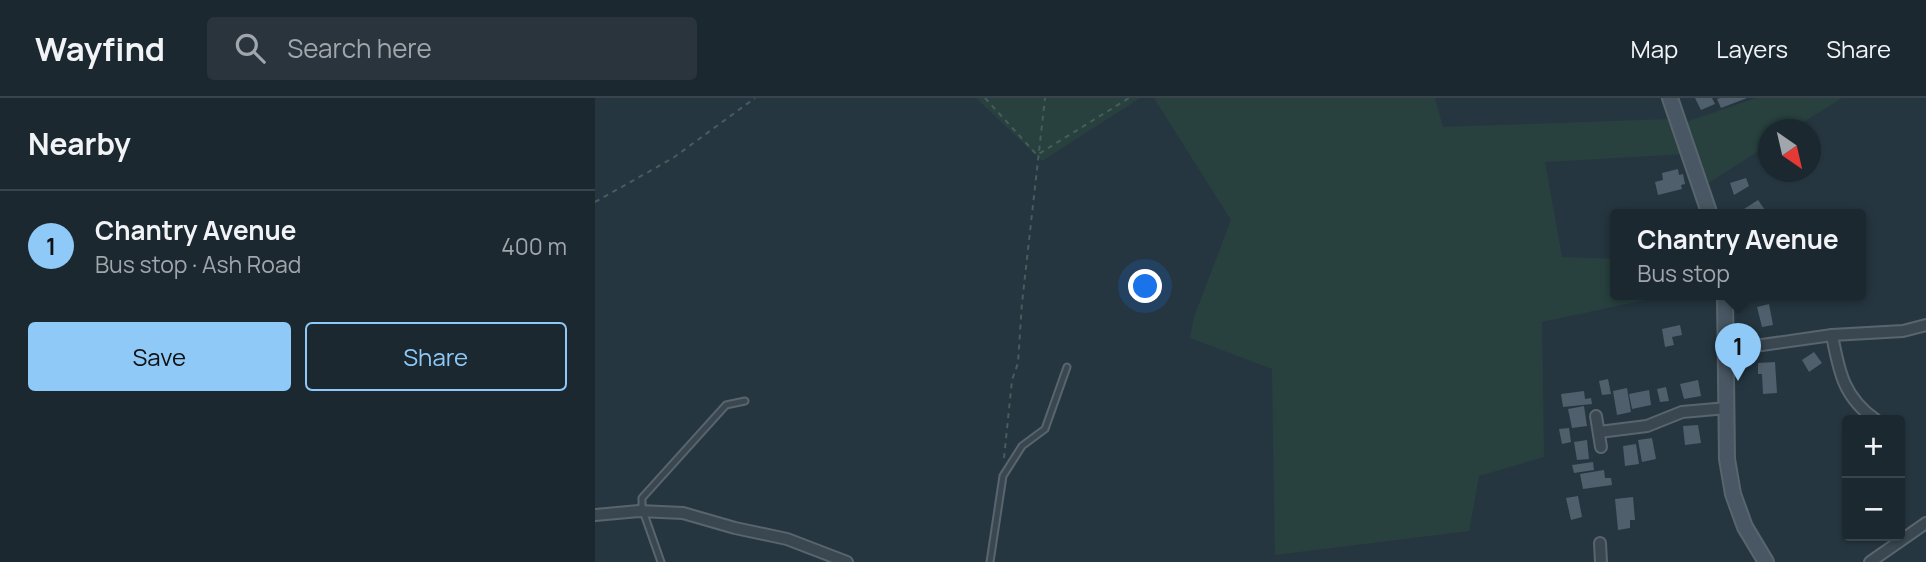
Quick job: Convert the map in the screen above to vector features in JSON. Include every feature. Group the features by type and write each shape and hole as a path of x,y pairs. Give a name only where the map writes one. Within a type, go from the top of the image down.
{"street":[{"path":"1670,98 1708,209"},
{"path":"1725,300 1727,458 1733,494 1745,527 1766,562"},
{"path":"1727,350 1832,335 1903,331 1926,325"},
{"path":"1832,335 1840,375 1860,408 1870,415"},
{"path":"1599,432 1647,426 1682,412 1727,408"},
{"path":"1596,416 1601,447"},
{"path":"595,515 642,511 683,513 787,539 847,562"},
{"path":"1870,562 1926,523"},
{"path":"1600,543 1601,562"}],"lane":[{"path":"990,562 1003,476 1022,446 1045,429 1067,367"},
{"path":"661,562 642,511 642,498 726,405 745,401"}],"path":[{"path":"595,202 673,158 755,98"},
{"path":"985,98 1037,155"},
{"path":"1003,476 1012,380 1018,363 1037,155 1045,98"},
{"path":"1037,155 1129,98"}],"green space":[{"path":"976,98 1140,98 1042,161"},
{"path":"1154,98 1435,98 1443,127 1671,119 1684,154 1545,162 1562,257 1610,259 1610,300 1645,300 1542,322 1544,457 1479,476 1469,531 1275,555 1272,369 1190,338 1194,317 1231,220"},
{"path":"1756,98 1842,98 1808,119 1758,119 1758,151 1707,184 1686,122"}],"building":[{"path":"1695,98 1712,98 1715,104 1701,110"},
{"path":"1747,98 1721,108 1717,99"},
{"path":"1678,169 1679,175 1683,174 1685,184 1681,185 1682,189 1658,195 1655,182 1663,180 1662,173"},
{"path":"1746,178 1749,186 1734,195 1730,183"},
{"path":"1758,200 1764,209 1744,209"},
{"path":"1769,304 1773,325 1762,327 1757,307"},
{"path":"1680,325 1682,335 1672,337 1674,345 1665,347 1662,329"},
{"path":"1814,352 1822,363 1809,372 1802,360"},
{"path":"1775,362 1777,393 1763,394 1762,374 1758,374 1758,363"},
{"path":"1608,379 1611,394 1602,395 1599,381"},
{"path":"1698,380 1701,396 1684,399 1680,384"},
{"path":"1666,387 1669,401 1660,402 1657,389"},
{"path":"1627,388 1631,412 1617,415 1613,391"},
{"path":"1649,390 1651,405 1632,409 1629,394"},
{"path":"1584,391 1585,399 1591,398 1592,404 1563,407 1561,394"},
{"path":"1584,406 1587,426 1572,428 1568,409"},
{"path":"1698,425 1701,443 1685,445 1683,426"},
{"path":"1569,428 1571,442 1562,444 1559,429"},
{"path":"1652,438 1656,459 1642,462 1638,440"},
{"path":"1587,440 1589,459 1577,460 1574,442"},
{"path":"1636,444 1639,464 1625,466 1623,446"},
{"path":"1593,462 1594,470 1574,473 1572,465"},
{"path":"1604,470 1605,478 1611,478 1612,485 1583,489 1580,474"},
{"path":"1578,496 1582,517 1571,520 1566,498"},
{"path":"1633,497 1635,520 1630,520 1630,528 1618,530 1615,499"}],"place":[{"name":"Chantry Avenue","path":"1738,381"}]}
